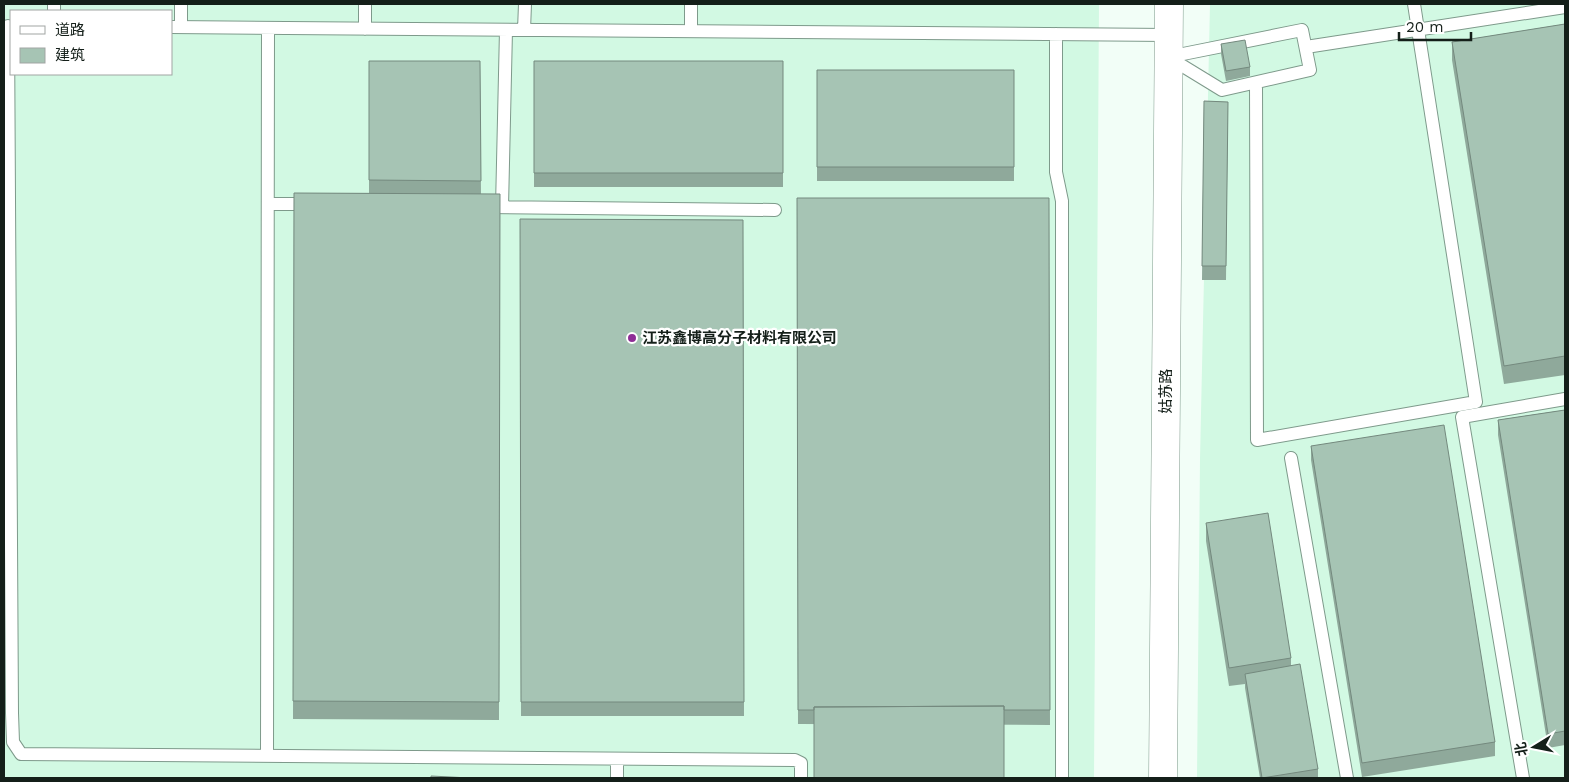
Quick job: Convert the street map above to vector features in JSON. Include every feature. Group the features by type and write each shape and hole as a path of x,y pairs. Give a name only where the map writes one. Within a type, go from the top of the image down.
{"street":[{"name":"姑苏路","path":"1162,778 1169,4"}],"lane":[{"path":"181,4 176,27 1056,34 1169,46 1302,30 1310,70 1222,90 1169,46"},
{"path":"365,4 365,29"},
{"path":"524,30 525,4"},
{"path":"691,4 691,31"},
{"path":"1256,83 1257,440 1476,402 1414,4"},
{"path":"1306,47 1565,7"},
{"path":"8,26 13,742 21,754 795,760 801,763 801,778"},
{"path":"267,756 268,28"},
{"path":"502,207 506,30"},
{"path":"1056,34 1056,172 1062,201 1062,778"},
{"path":"268,204 326,205"},
{"path":"473,207 775,210"},
{"path":"1524,778 1462,417 1565,399"},
{"path":"1291,458 1347,778"},
{"path":"617,758 617,778"}],"shaded area":[{"path":"4,4 1099,4 1094,778 4,778"},
{"path":"1210,4 1565,4 1565,778 1197,778 1200,459"}],"building":[{"path":"1565,24 1565,356 1504,366 1452,42"},
{"path":"1245,40 1250,67 1226,71 1221,44"},
{"path":"369,61 480,61 481,181 369,180"},
{"path":"534,61 783,61 783,173 534,173"},
{"path":"817,70 1014,70 1014,167 817,167"},
{"path":"1204,101 1228,102 1226,266 1202,266"},
{"path":"294,193 500,194 499,702 293,701"},
{"path":"797,198 1049,198 1050,710 1004,710 1004,706 814,707 814,710 798,710"},
{"path":"520,219 743,220 744,702 521,702"},
{"path":"1565,410 1565,731 1548,734 1498,420"},
{"path":"1444,425 1495,742 1362,763 1311,446"},
{"path":"1268,513 1291,658 1229,668 1206,523"},
{"path":"1300,664 1318,769 1262,778 1245,674"},
{"path":"1004,706 1004,778 814,778 814,707"},
{"path":"431,776 470,778 431,778"}],"place":[{"name":"江苏鑫博高分子材料有限公司","path":"632,338"}]}
